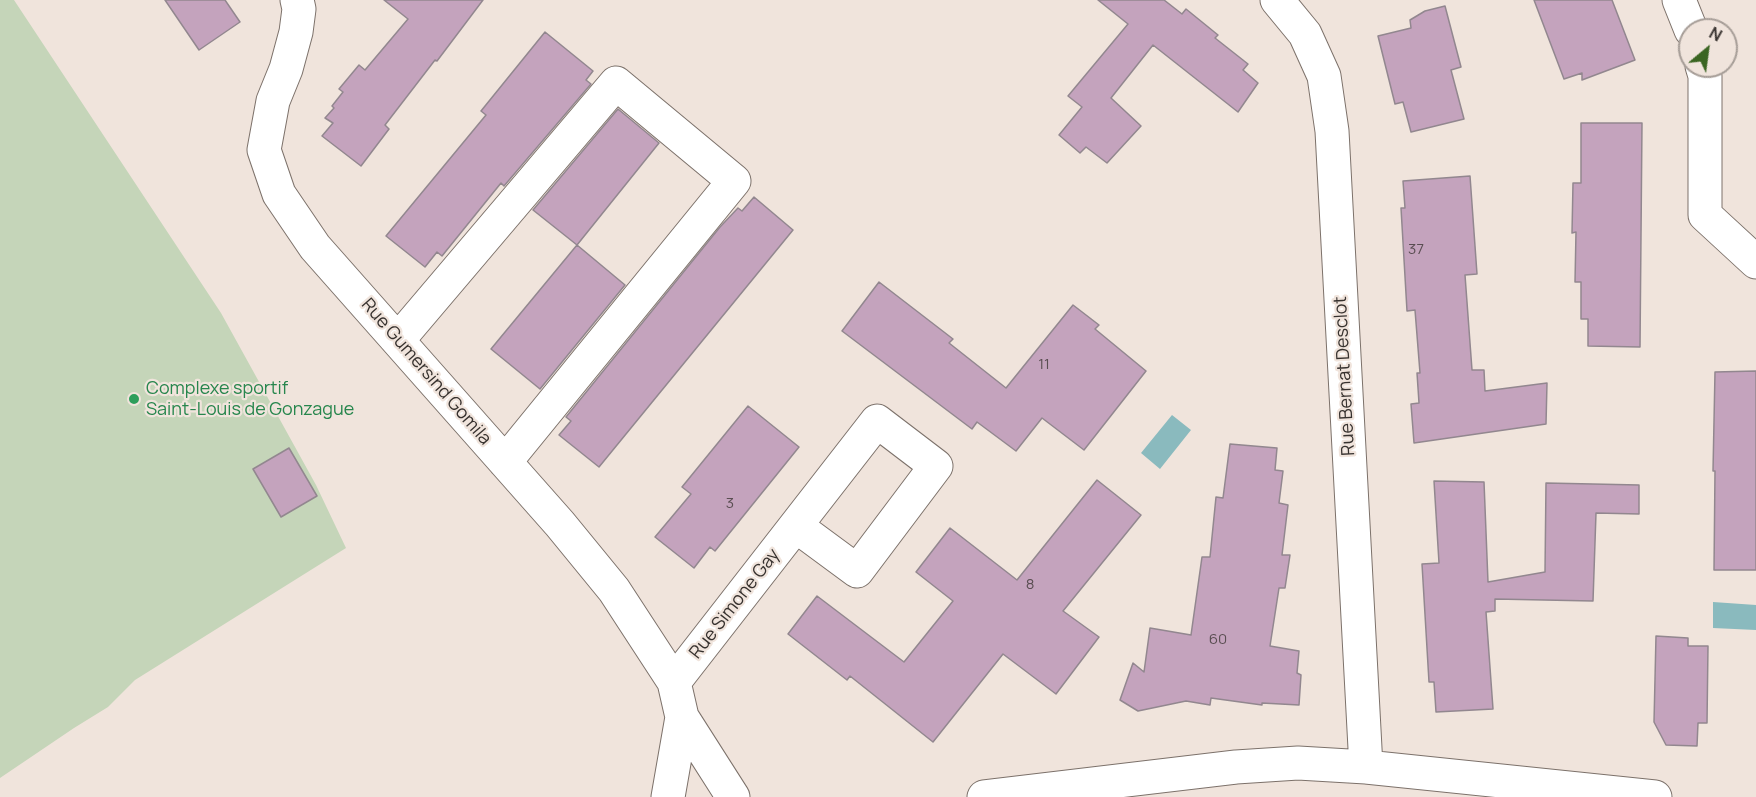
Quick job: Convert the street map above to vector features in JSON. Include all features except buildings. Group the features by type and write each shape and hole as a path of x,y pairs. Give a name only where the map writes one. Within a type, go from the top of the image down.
{"street":[{"name":"Rue Gumersind Gomila","path":"297,0 299,9 296,32 286,69 273,101 264,150 279,194 315,247 585,553 607,581 674,682 682,717 733,797"},
{"path":"296,32 322,0"},
{"name":"Rue Bernat Desclot","path":"1277,0 1305,34 1324,76 1332,131 1366,767"},
{"path":"1679,0 1686,18"},
{"path":"1705,78 1705,215 1756,262"},
{"path":"398,340 616,83 734,182 505,462"},
{"name":"Rue Simone Gay","path":"674,682 877,421 936,466 857,572 796,526"},
{"name":"Rue Gumersind Gomila","path":"669,797 682,717"},
{"path":"984,797 1236,767 1298,763 1366,767 1655,797"}],"green space":[{"name":"Complexe sportif Saint-Louis de Gonzague","path":"0,0 14,0 221,313 316,485 346,548 135,680 108,707 0,778"}],"water":[{"path":"1172,415 1191,430 1160,469 1141,453"},
{"path":"1713,602 1756,605 1756,630 1713,628"}],"place":[{"name":"Complexe sportif Saint-Louis de Gonzague","path":"134,399"}]}
